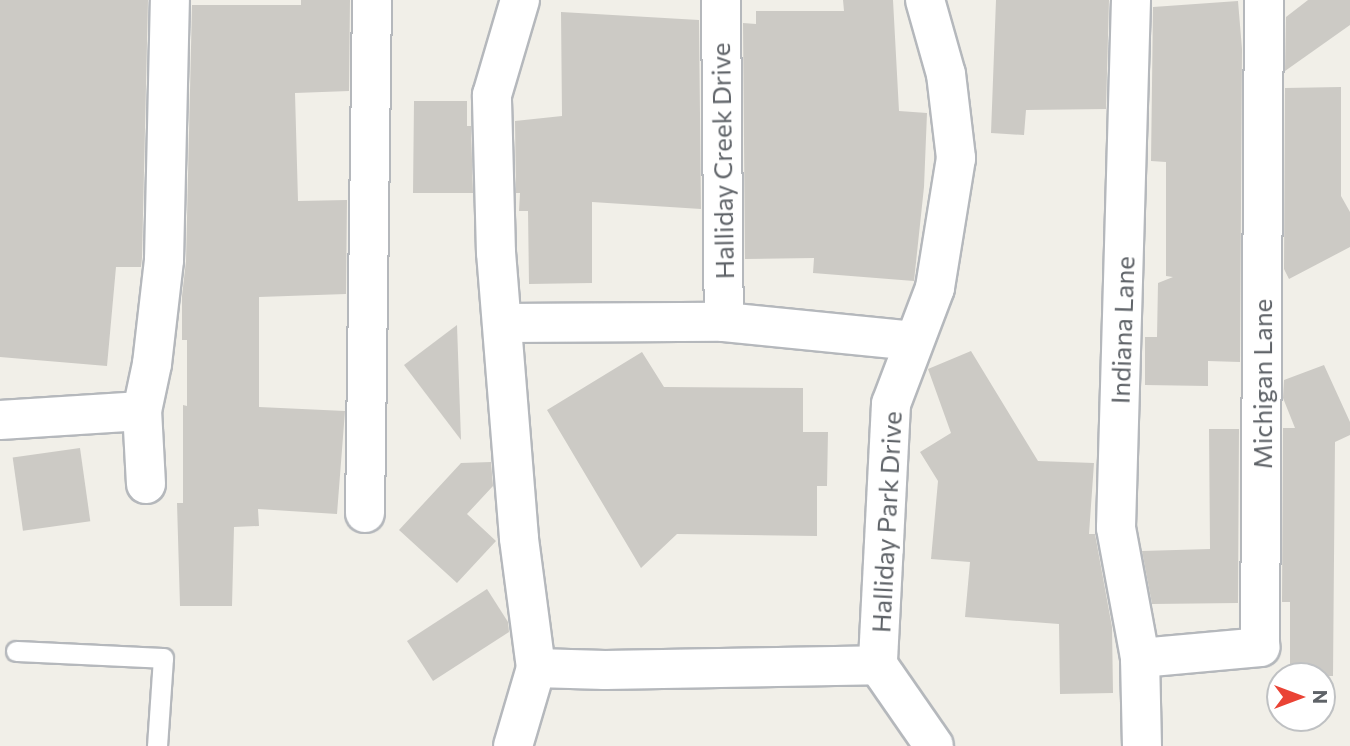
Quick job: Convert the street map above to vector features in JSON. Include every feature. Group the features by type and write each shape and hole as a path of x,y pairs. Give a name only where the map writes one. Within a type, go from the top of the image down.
{"street":[{"path":"146,484 142,411 152,365 164,260 170,0"},
{"path":"365,513 372,0"},
{"path":"513,746 536,668 519,538 496,253 492,95 520,0"},
{"name":"Halliday Creek Drive","path":"721,0 724,322"},
{"name":"Halliday Park Drive","path":"925,0 946,74 956,158 935,288 891,404 878,665 934,746"},
{"name":"Indiana Lane","path":"1131,0 1116,528 1140,657 1142,746"},
{"name":"Michigan Lane","path":"1140,657 1260,648 1264,0"},
{"path":"503,323 724,322 914,341"},
{"path":"0,420 142,411"},
{"path":"536,668 878,665"}],"lane":[{"path":"16,651 163,657 158,746"}],"building":[{"path":"0,0 148,0 141,267 116,267 107,366 0,357"},
{"path":"301,0 350,0 349,91 295,93 298,201 347,200 346,294 259,297 259,407 345,411 337,514 258,509 259,526 234,527 232,606 180,606 177,503 183,503 183,405 187,406 187,340 182,340 182,296 186,261 192,5 301,5"},
{"path":"843,0 893,0 899,111 927,113 924,187 914,281 813,273 814,258 745,259 743,23 756,24 756,11 844,11"},
{"path":"996,0 1109,0 1106,109 1026,110 1024,135 991,133"},
{"path":"1308,0 1350,0 1350,25 1285,71 1286,17"},
{"path":"1238,1 1242,49 1240,362 1208,361 1208,386 1145,385 1145,337 1157,337 1158,283 1173,277 1166,276 1166,162 1151,161 1153,7"},
{"path":"561,12 699,20 701,209 592,202 592,283 529,284 528,211 519,211 520,193 516,193 515,121 562,116"},
{"path":"1341,87 1341,196 1350,212 1350,247 1289,279 1284,269 1285,88"},
{"path":"414,101 467,101 467,126 471,126 473,193 413,193"},
{"path":"457,325 461,440 404,365"},
{"path":"971,351 1038,461 1094,463 1089,534 1095,534 1112,627 1113,693 1060,694 1059,624 965,617 970,562 931,559 938,481 920,452 951,433 928,369"},
{"path":"642,352 664,387 803,388 803,432 828,432 827,486 817,486 817,536 677,534 641,568 547,410"},
{"path":"1324,365 1350,422 1350,435 1335,442 1333,662 1290,662 1290,602 1282,602 1283,428 1295,428 1283,398 1284,380"},
{"path":"1209,429 1239,429 1238,603 1152,604 1142,551 1210,549"},
{"path":"80,448 90,521 23,531 13,457"},
{"path":"491,462 493,486 467,514 496,541 457,583 399,530 461,463"},
{"path":"487,589 508,622 509,632 433,681 407,641"}]}
